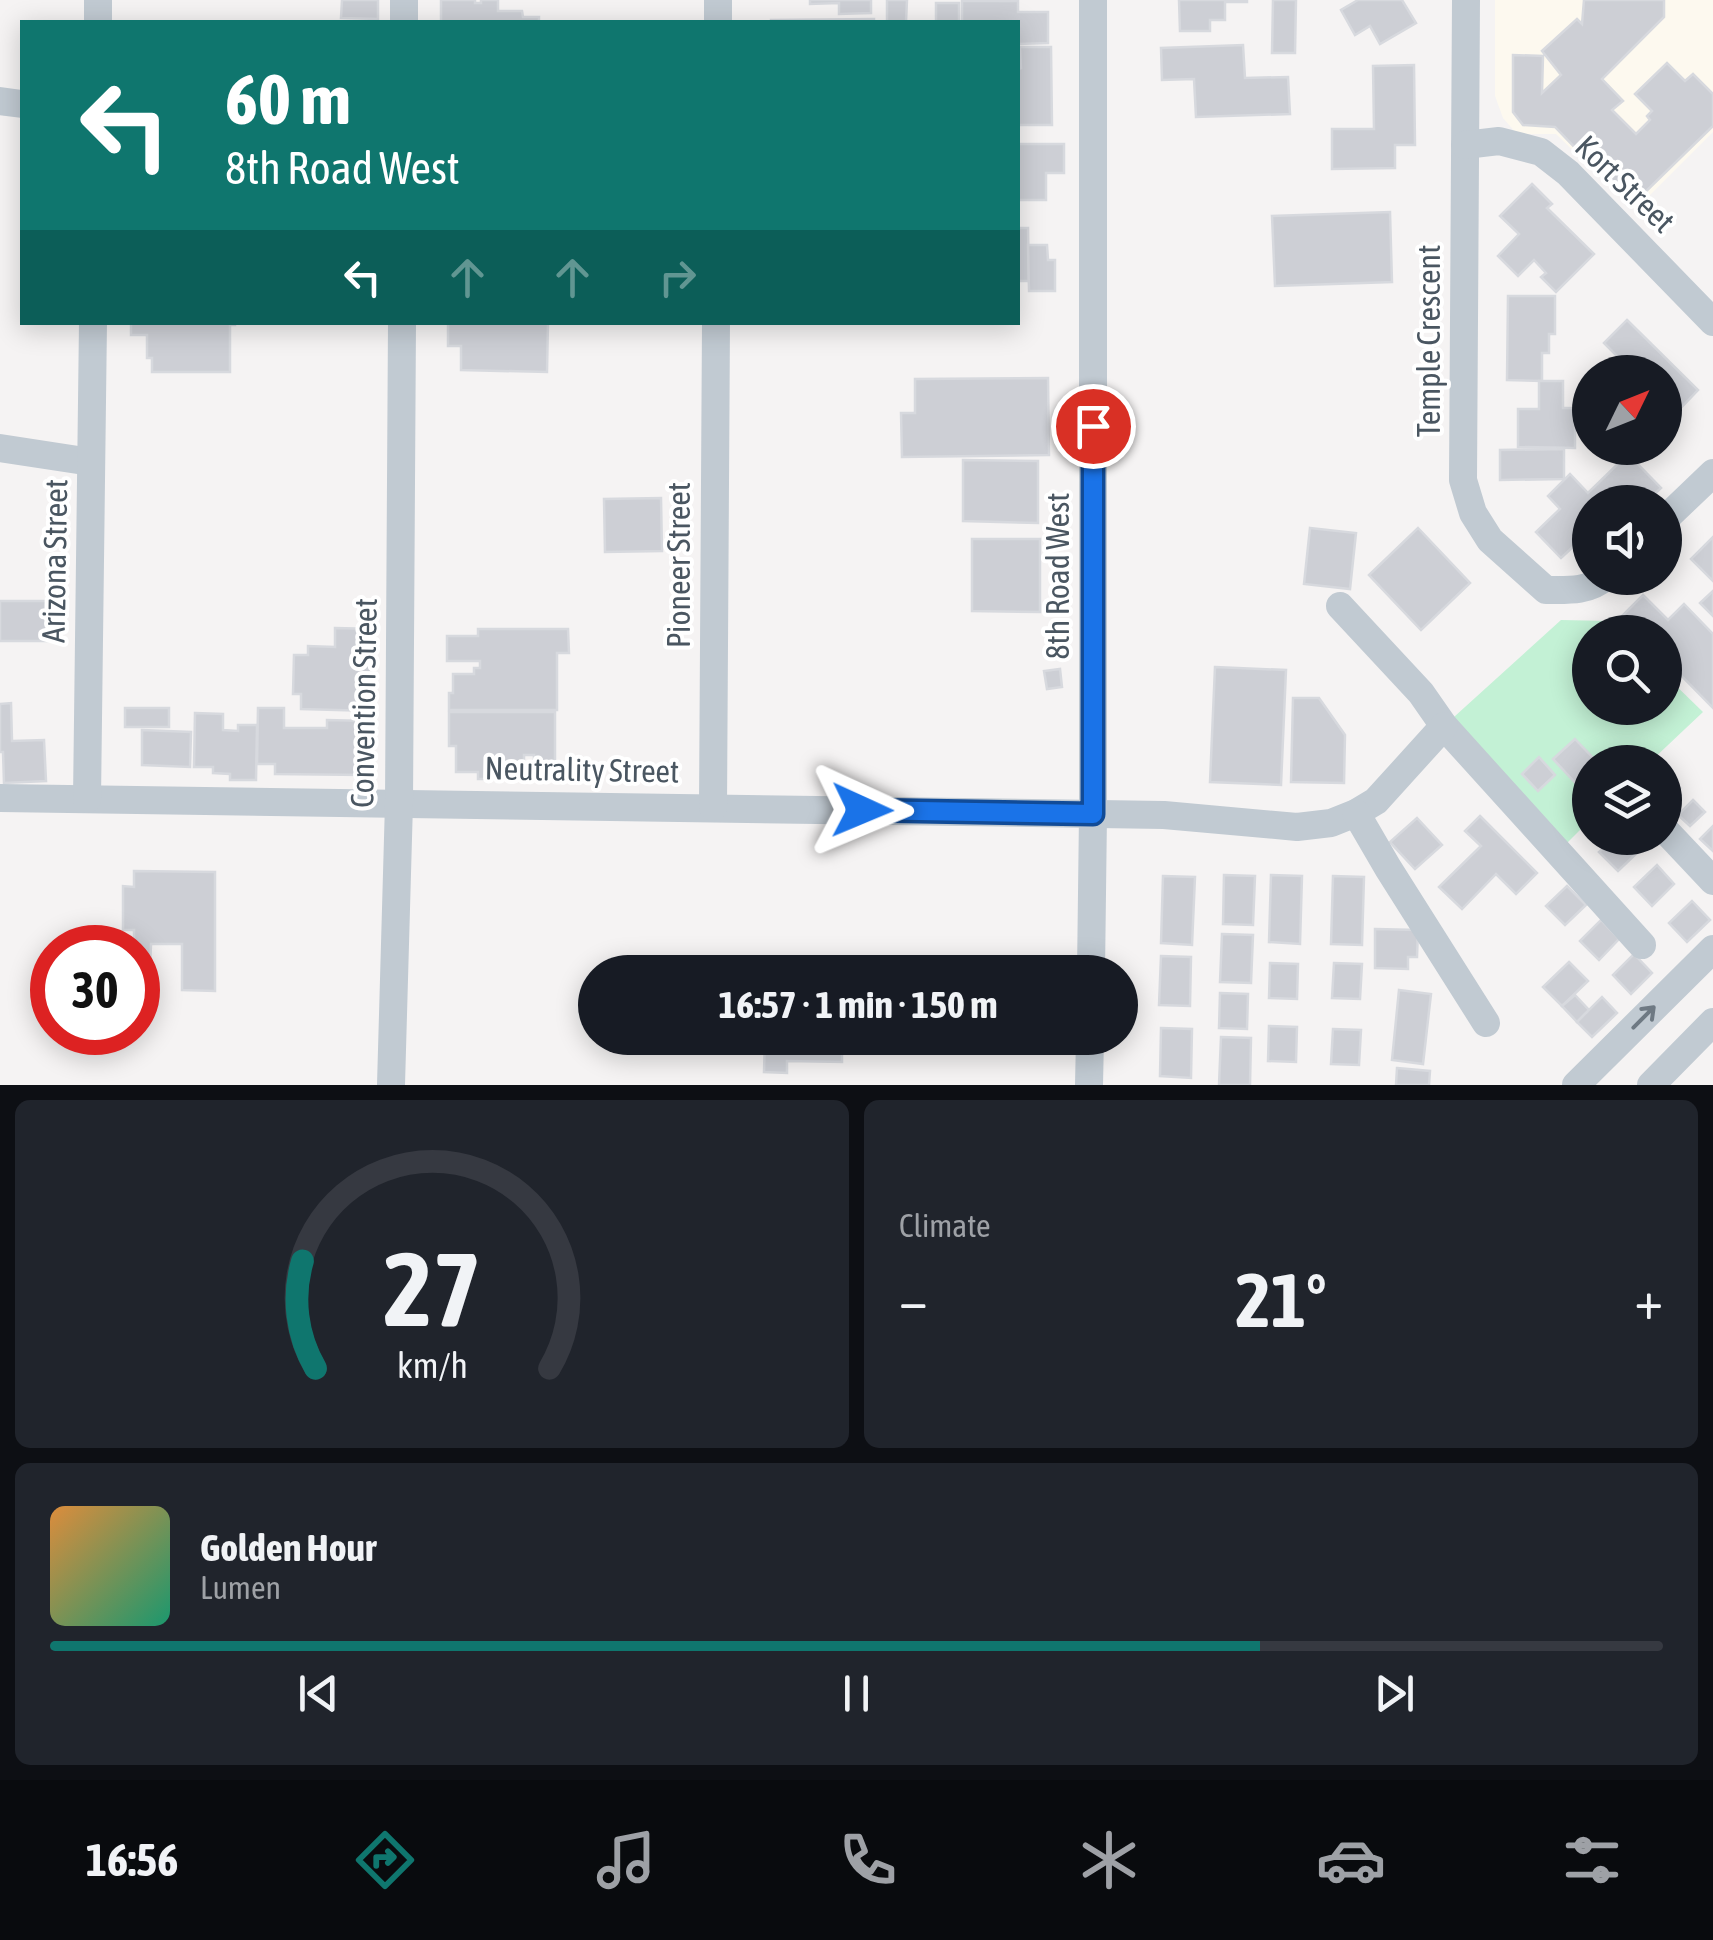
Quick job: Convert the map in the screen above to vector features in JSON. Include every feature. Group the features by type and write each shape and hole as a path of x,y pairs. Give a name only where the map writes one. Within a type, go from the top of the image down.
{"street":[{"name":"8th Road West","path":"1091,955 1093,0"},
{"name":"Temple Crescent","path":"1466,0 1464,480 1473,513 1490,540 1546,590 1572,590"},
{"name":"Kort Street","path":"1465,145 1499,142 1541,152 1568,173 1713,322"},
{"name":"Arizona Street","path":"87,800 93,325"},
{"name":"Convention Street","path":"391,1085 402,325"},
{"name":"Pioneer Street","path":"713,807 716,325"},
{"path":"0,448 91,462"},
{"path":"1682,503 1713,473"},
{"path":"1340,606 1642,945"},
{"path":"1444,726 1376,801 1356,813 1486,1023"},
{"name":"Neutrality Street","path":"0,798 1164,815 1297,826 1331,823 1356,813"},
{"path":"1682,848 1713,881"},
{"path":"1576,1085 1713,949"},
{"path":"1650,1085 1713,1022"},
{"path":"1089,1085 1090,1055"}],"shaded area":[{"path":"1495,0 1713,0 1713,132 1635,210 1556,134 1517,134 1503,118 1495,96"}],"green space":[{"path":"1561,620 1572,620 1572,725 1682,725 1682,692 1703,712 1668,745 1572,745 1572,838 1559,851 1444,726"}],"building":[{"path":"342,0 378,0 378,19 341,18"},
{"path":"441,0 498,0 498,11 522,11 523,17 539,17 539,20 441,20"},
{"path":"810,0 871,0 871,13 839,14 839,3 810,4"},
{"path":"887,0 907,0 906,20 887,20"},
{"path":"1179,0 1247,2 1225,2 1225,20 1210,20 1210,31 1180,31"},
{"path":"1273,0 1296,0 1295,53 1272,53"},
{"path":"1358,0 1402,0 1416,23 1380,44 1370,26 1355,35 1341,10"},
{"path":"1584,0 1664,0 1664,17 1602,79 1623,101 1612,110 1636,134 1650,120 1647,116 1652,111 1635,94 1667,63 1685,81 1693,74 1713,94 1713,126 1631,206 1555,127 1523,125 1513,112 1513,55 1543,56 1542,93 1561,75 1542,51 1577,19 1582,24"},
{"path":"962,1 1018,1 1018,12 1048,12 1048,43 1020,44 1020,20 962,20"},
{"path":"936,3 959,3 959,20 936,20"},
{"path":"1243,45 1245,78 1288,77 1290,114 1196,117 1194,79 1162,80 1161,48"},
{"path":"1020,47 1051,47 1052,125 1020,125"},
{"path":"1414,65 1415,145 1395,145 1395,168 1332,169 1332,129 1374,129 1373,66"},
{"path":"1020,144 1064,144 1064,173 1046,173 1046,200 1020,200"},
{"path":"1532,184 1552,204 1547,208 1594,254 1556,292 1541,277 1546,273 1534,260 1518,276 1498,256 1519,234 1500,216"},
{"path":"1390,212 1392,282 1275,286 1272,216"},
{"path":"1020,228 1028,228 1029,281 1020,281"},
{"path":"1028,245 1047,245 1048,260 1055,260 1055,291 1029,291"},
{"path":"1508,296 1555,296 1555,334 1549,334 1549,353 1542,353 1542,381 1507,380"},
{"path":"1627,320 1662,355 1616,355 1604,343"},
{"path":"131,325 230,325 230,372 152,372 152,358 147,358 147,335 131,335"},
{"path":"448,325 548,325 547,372 461,370 461,346 448,346"},
{"path":"1682,374 1698,390 1682,407"},
{"path":"1048,378 1049,455 902,457 901,413 915,413 915,379"},
{"path":"1539,381 1563,381 1563,408 1572,408 1572,448 1518,447 1518,409 1539,409"},
{"path":"1564,449 1564,479 1500,480 1500,450"},
{"path":"963,460 1038,461 1038,523 963,521"},
{"path":"1617,465 1639,465 1658,485 1596,485"},
{"path":"1570,474 1580,485 1572,485 1572,548 1561,558 1536,532 1560,509 1548,496"},
{"path":"661,498 662,551 605,552 604,499"},
{"path":"1310,528 1356,533 1350,589 1304,584"},
{"path":"1418,528 1470,583 1421,630 1369,575"},
{"path":"1713,537 1713,581 1691,559"},
{"path":"972,539 1040,539 1040,612 972,611"},
{"path":"1713,591 1713,616 1700,603"},
{"path":"1643,595 1663,615 1623,615"},
{"path":"0,601 55,601 55,641 0,641"},
{"path":"1684,604 1713,634 1713,708 1682,676 1682,615 1673,615"},
{"path":"335,628 375,629 372,711 301,709 301,694 293,694 294,655 308,655 308,646 335,647"},
{"path":"478,629 568,629 569,653 557,653 557,710 449,710 453,674 474,674 480,661 447,661 447,636 478,636"},
{"path":"1215,667 1286,670 1281,785 1210,782"},
{"path":"1060,669 1062,687 1047,689 1044,671"},
{"path":"1293,698 1319,698 1345,735 1344,783 1291,782"},
{"path":"11,703 12,741 44,740 46,781 4,783 0,704"},
{"path":"125,708 169,708 169,727 125,727"},
{"path":"258,708 284,708 284,728 327,728 327,720 369,721 369,749 363,750 363,775 275,774 275,764 257,764"},
{"path":"449,712 555,712 555,765 534,765 534,755 524,755 524,779 478,779 478,772 456,772 456,746 449,746"},
{"path":"195,713 223,714 223,730 238,731 238,725 257,725 256,780 230,780 230,774 213,773 213,767 194,767"},
{"path":"142,730 191,732 190,767 142,765"},
{"path":"1575,739 1581,745 1572,745 1572,779 1553,759"},
{"path":"1539,757 1555,775 1538,791 1522,774"},
{"path":"1693,800 1705,812 1690,826 1682,819 1682,811"},
{"path":"1480,816 1537,873 1516,894 1496,874 1462,909 1439,887 1481,846 1465,831"},
{"path":"1417,818 1442,845 1415,869 1390,842"},
{"path":"1713,826 1713,851 1700,839"},
{"path":"1602,855 1635,855 1618,871"},
{"path":"1657,865 1674,884 1652,906 1634,887"},
{"path":"134,871 215,872 215,991 182,990 182,944 160,944 160,925 123,925 123,886 134,887"},
{"path":"1224,875 1255,876 1253,925 1223,924"},
{"path":"1271,875 1302,876 1300,944 1269,942"},
{"path":"1163,876 1195,877 1192,945 1161,943"},
{"path":"1333,876 1364,877 1362,945 1331,944"},
{"path":"1567,886 1586,905 1565,925 1546,906"},
{"path":"1692,901 1710,920 1687,942 1669,923"},
{"path":"1601,920 1619,939 1599,960 1580,941"},
{"path":"1375,929 1418,930 1417,957 1408,957 1408,969 1375,968"},
{"path":"1222,934 1253,935 1251,983 1220,982"},
{"path":"1634,954 1652,973 1631,994 1613,975"},
{"path":"1161,956 1191,957 1190,1006 1159,1005"},
{"path":"1569,962 1588,981 1562,1006 1543,987"},
{"path":"1270,963 1298,964 1297,999 1269,998"},
{"path":"1334,963 1362,964 1360,999 1332,998"},
{"path":"1399,990 1431,994 1423,1064 1392,1060"},
{"path":"1220,993 1248,994 1247,1029 1219,1028"},
{"path":"1575,995 1589,1010 1577,1022 1562,1006"},
{"path":"1602,997 1617,1013 1592,1037 1577,1022"},
{"path":"1269,1026 1297,1027 1296,1062 1268,1061"},
{"path":"1161,1028 1192,1029 1191,1078 1160,1076"},
{"path":"1333,1029 1361,1030 1359,1065 1331,1064"},
{"path":"1221,1037 1251,1038 1250,1085 1219,1085"},
{"path":"764,1055 842,1055 842,1062 787,1061 787,1073 764,1072"},
{"path":"1397,1068 1430,1071 1429,1085 1396,1085"}],"route":[{"path":"862,810 1093,814 1093,426"}]}
